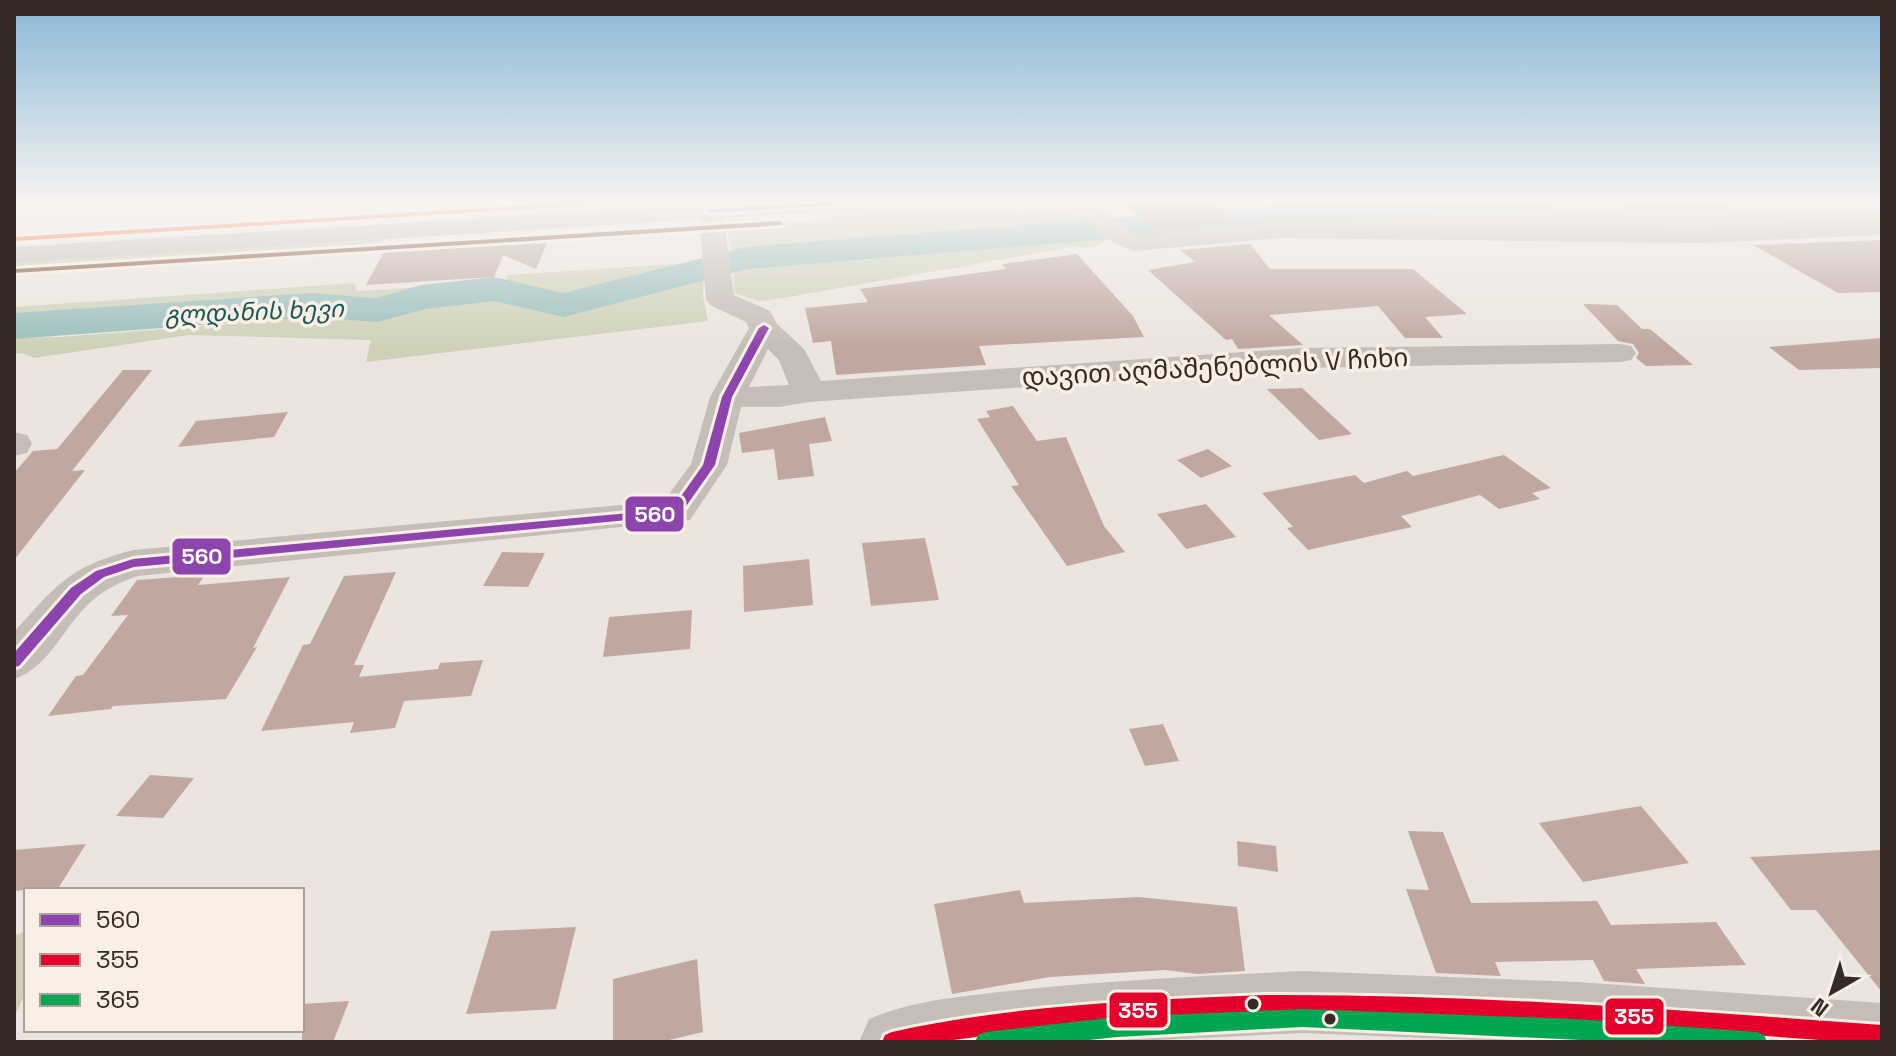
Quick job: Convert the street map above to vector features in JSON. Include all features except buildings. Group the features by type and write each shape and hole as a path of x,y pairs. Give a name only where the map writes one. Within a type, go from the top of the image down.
{"street":[{"path":"14,255 89,250"},
{"path":"716,250 720,299 759,317 764,328 793,356 809,392"},
{"path":"14,662 76,591 100,574 133,563 676,512 709,465 727,397 764,328"},
{"name":"დავით აღმაშენებლის V ჩიხი","path":"727,397 779,397 809,392 1303,358 1620,353"},
{"path":"892,1042 932,1032 1116,1011 1211,1004 1302,1002 1577,1013 1882,1035"}],"green space":[{"path":"194,250 283,250 14,268 14,261"},
{"path":"732,250 1052,250 759,301 734,293"},
{"path":"704,258 703,296 708,321 366,362 371,340 189,335 34,358 23,353 14,354 14,338 273,321 308,313 342,318 399,308 363,299 279,298 14,320 14,307 355,283 356,291 505,282 507,275 692,263"},
{"path":"24,932 24,996 14,1017 14,935"}],"waterway":[{"name":"გლდანის ხევი","path":"14,326 311,305 377,310 422,297 494,289 564,305 747,258 843,250"}],"transit line":[{"path":"15,271 345,250"},
{"name":"560","path":"14,662 76,591 100,574 133,563 676,512 709,465 727,397 764,328"},
{"name":"355","path":"892,1042 954,1030 1060,1017 1163,1008 1265,1004 1368,1004 1574,1012 1882,1035"},
{"name":"365","path":"985,1042 1117,1027 1302,1018 1576,1029 1757,1042"}]}
